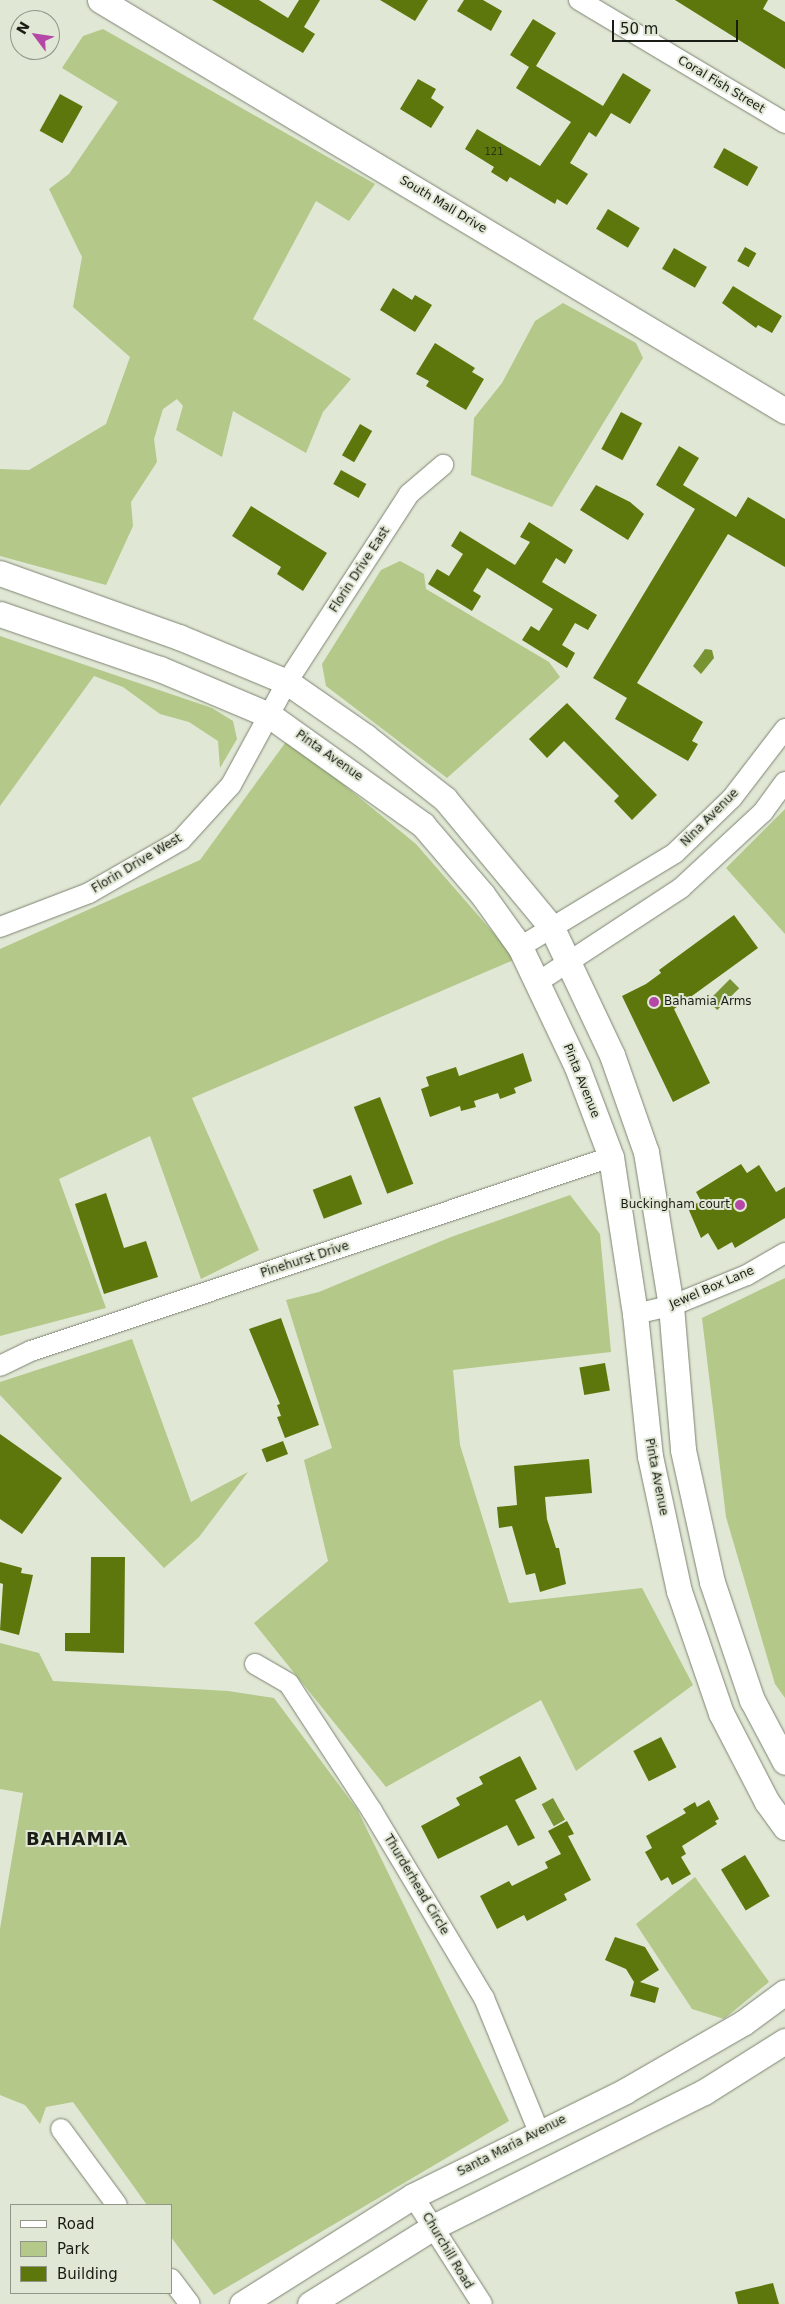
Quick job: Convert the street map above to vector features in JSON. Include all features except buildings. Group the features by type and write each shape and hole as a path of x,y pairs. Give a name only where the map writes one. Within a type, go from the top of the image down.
{"street":[{"name":"South Mall Drive","path":"100,0 783,404"},
{"name":"Coral Fish Street","path":"579,0 785,123"},
{"name":"Florin Drive East","path":"287,682 409,494 443,465"},
{"path":"0,573 180,637 287,682 366,737 446,799 552,928 570,962 612,1055 646,1152 671,1306 683,1450 712,1582 752,1700 785,1762"},
{"name":"Pinta Avenue","path":"0,614 160,669 269,715 422,825 482,894 520,947 577,1067 611,1157 635,1314 650,1456 679,1591 721,1713 767,1802 785,1827"},
{"name":"Florin Drive West","path":"0,927 89,893 181,840 231,785 287,682"},
{"name":"Nina Avenue","path":"520,947 644,874 675,853 732,798 785,729"},
{"path":"538,982 664,901 763,812 785,782"},
{"path":"644,874 664,901"},
{"name":"Pinehurst Drive","path":"0,1366 30,1351 611,1157"},
{"name":"Jewel Box Lane","path":"635,1314 671,1306 748,1276 785,1252"},
{"path":"679,1591 712,1582"},
{"name":"Thurderhead Circle","path":"255,1664 289,1684 372,1811 484,1998 538,2132"},
{"name":"Santa Maria Avenue","path":"242,2304 413,2196 538,2132 625,2091 743,2023 785,1992"},
{"path":"310,2304 433,2227 642,2124 764,2057 785,2041"},
{"path":"625,2091 642,2124"},
{"path":"61,2129 116,2204"},
{"name":"Churchill Road","path":"413,2196 482,2304"},
{"path":"172,2280 190,2304"}],"green space":[{"path":"103,29 375,184 349,221 316,201 253,319 351,379 323,412 306,453 233,411 222,457 176,430 183,406 177,399 163,409 154,439 157,462 131,502 133,526 106,585 0,556 0,469 29,470 106,424 130,357 73,307 82,257 49,189 69,174 118,102 62,68 83,36"},
{"path":"563,303 636,343 643,358 552,507 471,475 474,418 502,383 535,321"},
{"path":"400,561 424,574 426,589 549,662 560,677 447,778 326,686 322,664 381,570"},
{"path":"0,636 212,708 233,721 237,739 220,768 218,741 189,722 160,714 123,687 94,676 0,806"},
{"path":"288,739 416,844 516,959 192,1098 259,1250 201,1279 150,1136 59,1179 106,1308 0,1336 0,949 200,860"},
{"path":"785,809 785,934 726,868"},
{"path":"570,1195 600,1234 611,1352 453,1370 460,1445 509,1603 642,1588 693,1685 576,1771 541,1700 386,1787 254,1623 328,1561 304,1460 332,1448 286,1300 319,1292 451,1237"},
{"path":"785,1278 785,1698 775,1684 726,1517 702,1318"},
{"path":"132,1339 191,1502 248,1472 199,1537 164,1568 0,1395 0,1382"},
{"path":"0,1643 39,1653 53,1681 228,1691 274,1698 357,1809 509,2121 214,2295 172,2238 172,2204 146,2204 73,2102 46,2107 40,2124 25,2105 0,2095 0,1929 23,1793 0,1789"},
{"path":"695,1877 769,1982 724,2019 692,2009 636,1924"}],"shaded area":[{"path":"705,649 712,650 714,658 701,674 693,666"},
{"path":"730,979 739,988 717,1010 708,1001"},
{"path":"553,1798 565,1820 554,1826 542,1804"}],"place":[{"name":"Bahamia Arms","path":"654,1002"},
{"name":"Buckingham court","path":"740,1205"}],"district":[{"name":"BAHAMIA","path":"77,1839"}]}
